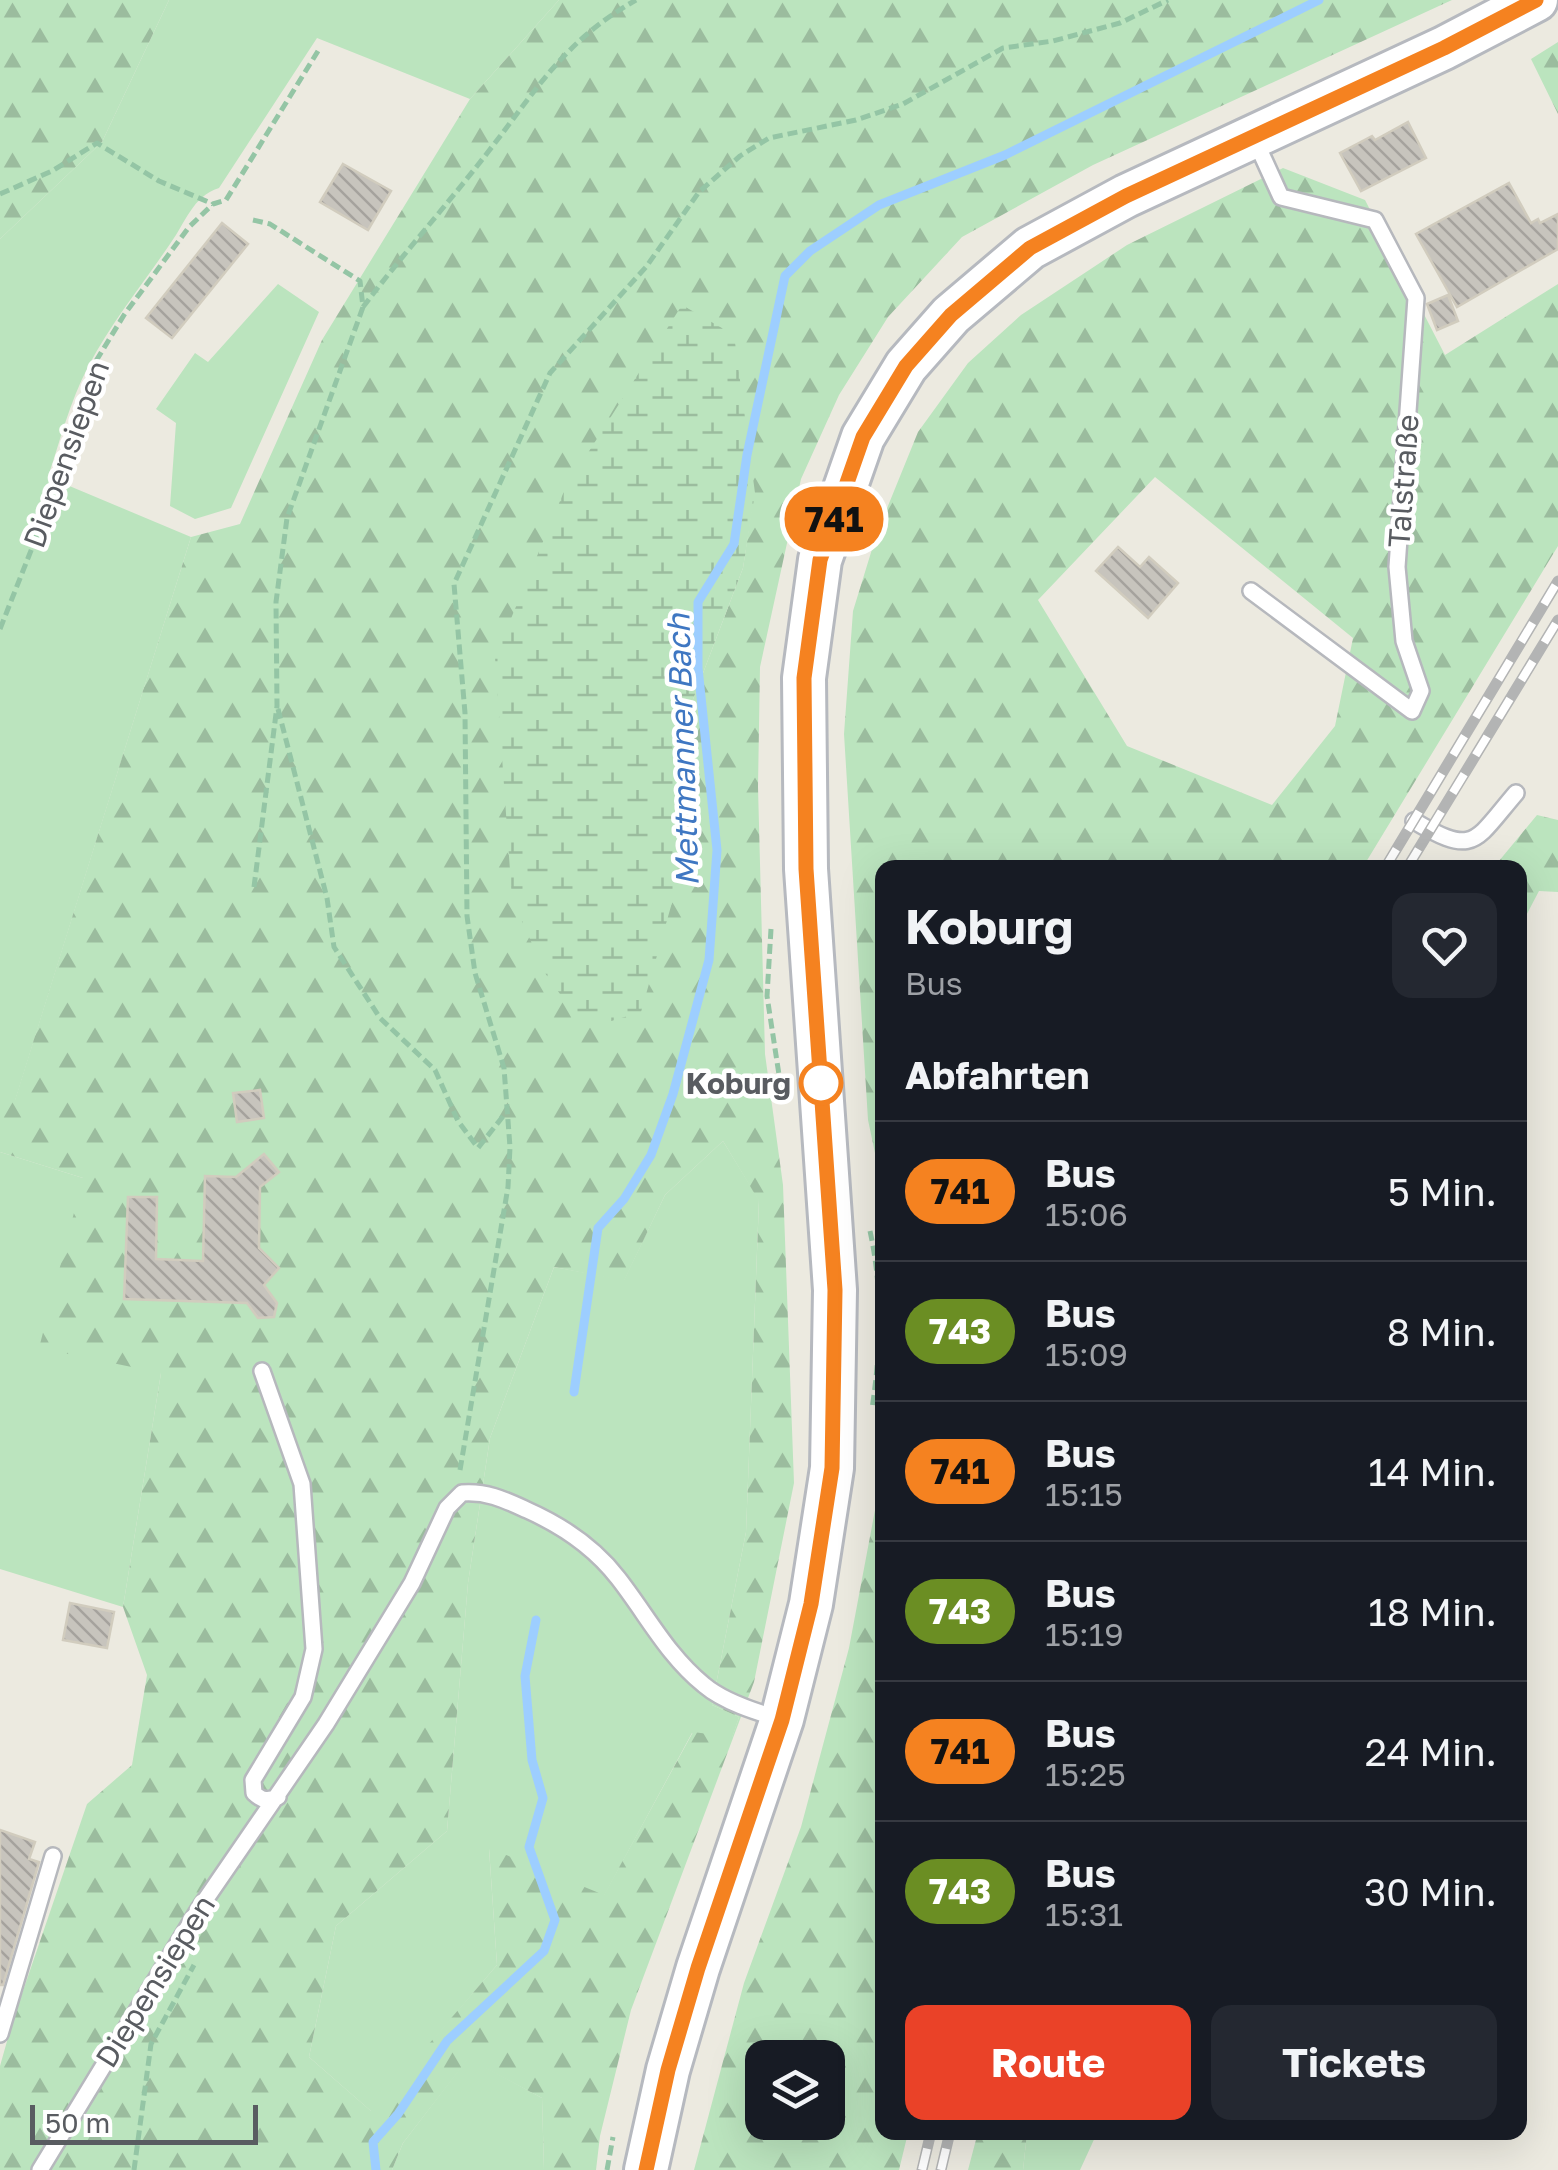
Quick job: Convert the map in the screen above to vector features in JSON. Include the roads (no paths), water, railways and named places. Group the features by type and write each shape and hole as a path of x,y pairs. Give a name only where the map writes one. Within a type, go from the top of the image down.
{"main road":[{"path":"646,2170 668,2070 693,1985 782,1720 811,1604 832,1468 835,1290 806,869 804,678 820,560 863,437 906,366 951,315 1030,248 1126,196 1444,48 1536,0"}],"lane":[{"name":"Talstraße","path":"1251,591 1412,711 1421,691 1404,641 1398,567 1416,298 1375,220 1281,197 1254,136"},
{"path":"1414,821 1447,840 1462,843 1479,835 1516,793"},
{"path":"262,1371 302,1484 313,1609 314,1650 303,1697 253,1780 254,1793 259,1798 271,1800 278,1796"},
{"name":"Diepensiepen","path":"40,2170 199,1909 278,1796 412,1583 447,1508 462,1493 493,1495 559,1524 587,1545 617,1576 667,1650 706,1688 782,1720"},
{"path":"0,2034 52,1856"}],"waterway":[{"name":"Mettmanner Bach","path":"574,1392 598,1228 624,1199 651,1155 673,1094 709,960 717,850 698,668 698,602 734,544 747,455 785,276 810,251 879,205 1005,155 1319,0"},
{"name":"Mettmanner Bach","path":"376,2170 373,2142 398,2114 447,2041 544,1951 555,1920 529,1847 543,1798 532,1760 525,1676 536,1620"}],"railway":[{"path":"1390,860 1558,581"},
{"path":"1412,860 1558,620"},
{"path":"922,2170 929,2140"},
{"path":"941,2170 948,2140"}],"place":[{"name":"Koburg","path":"821,1083"}]}
